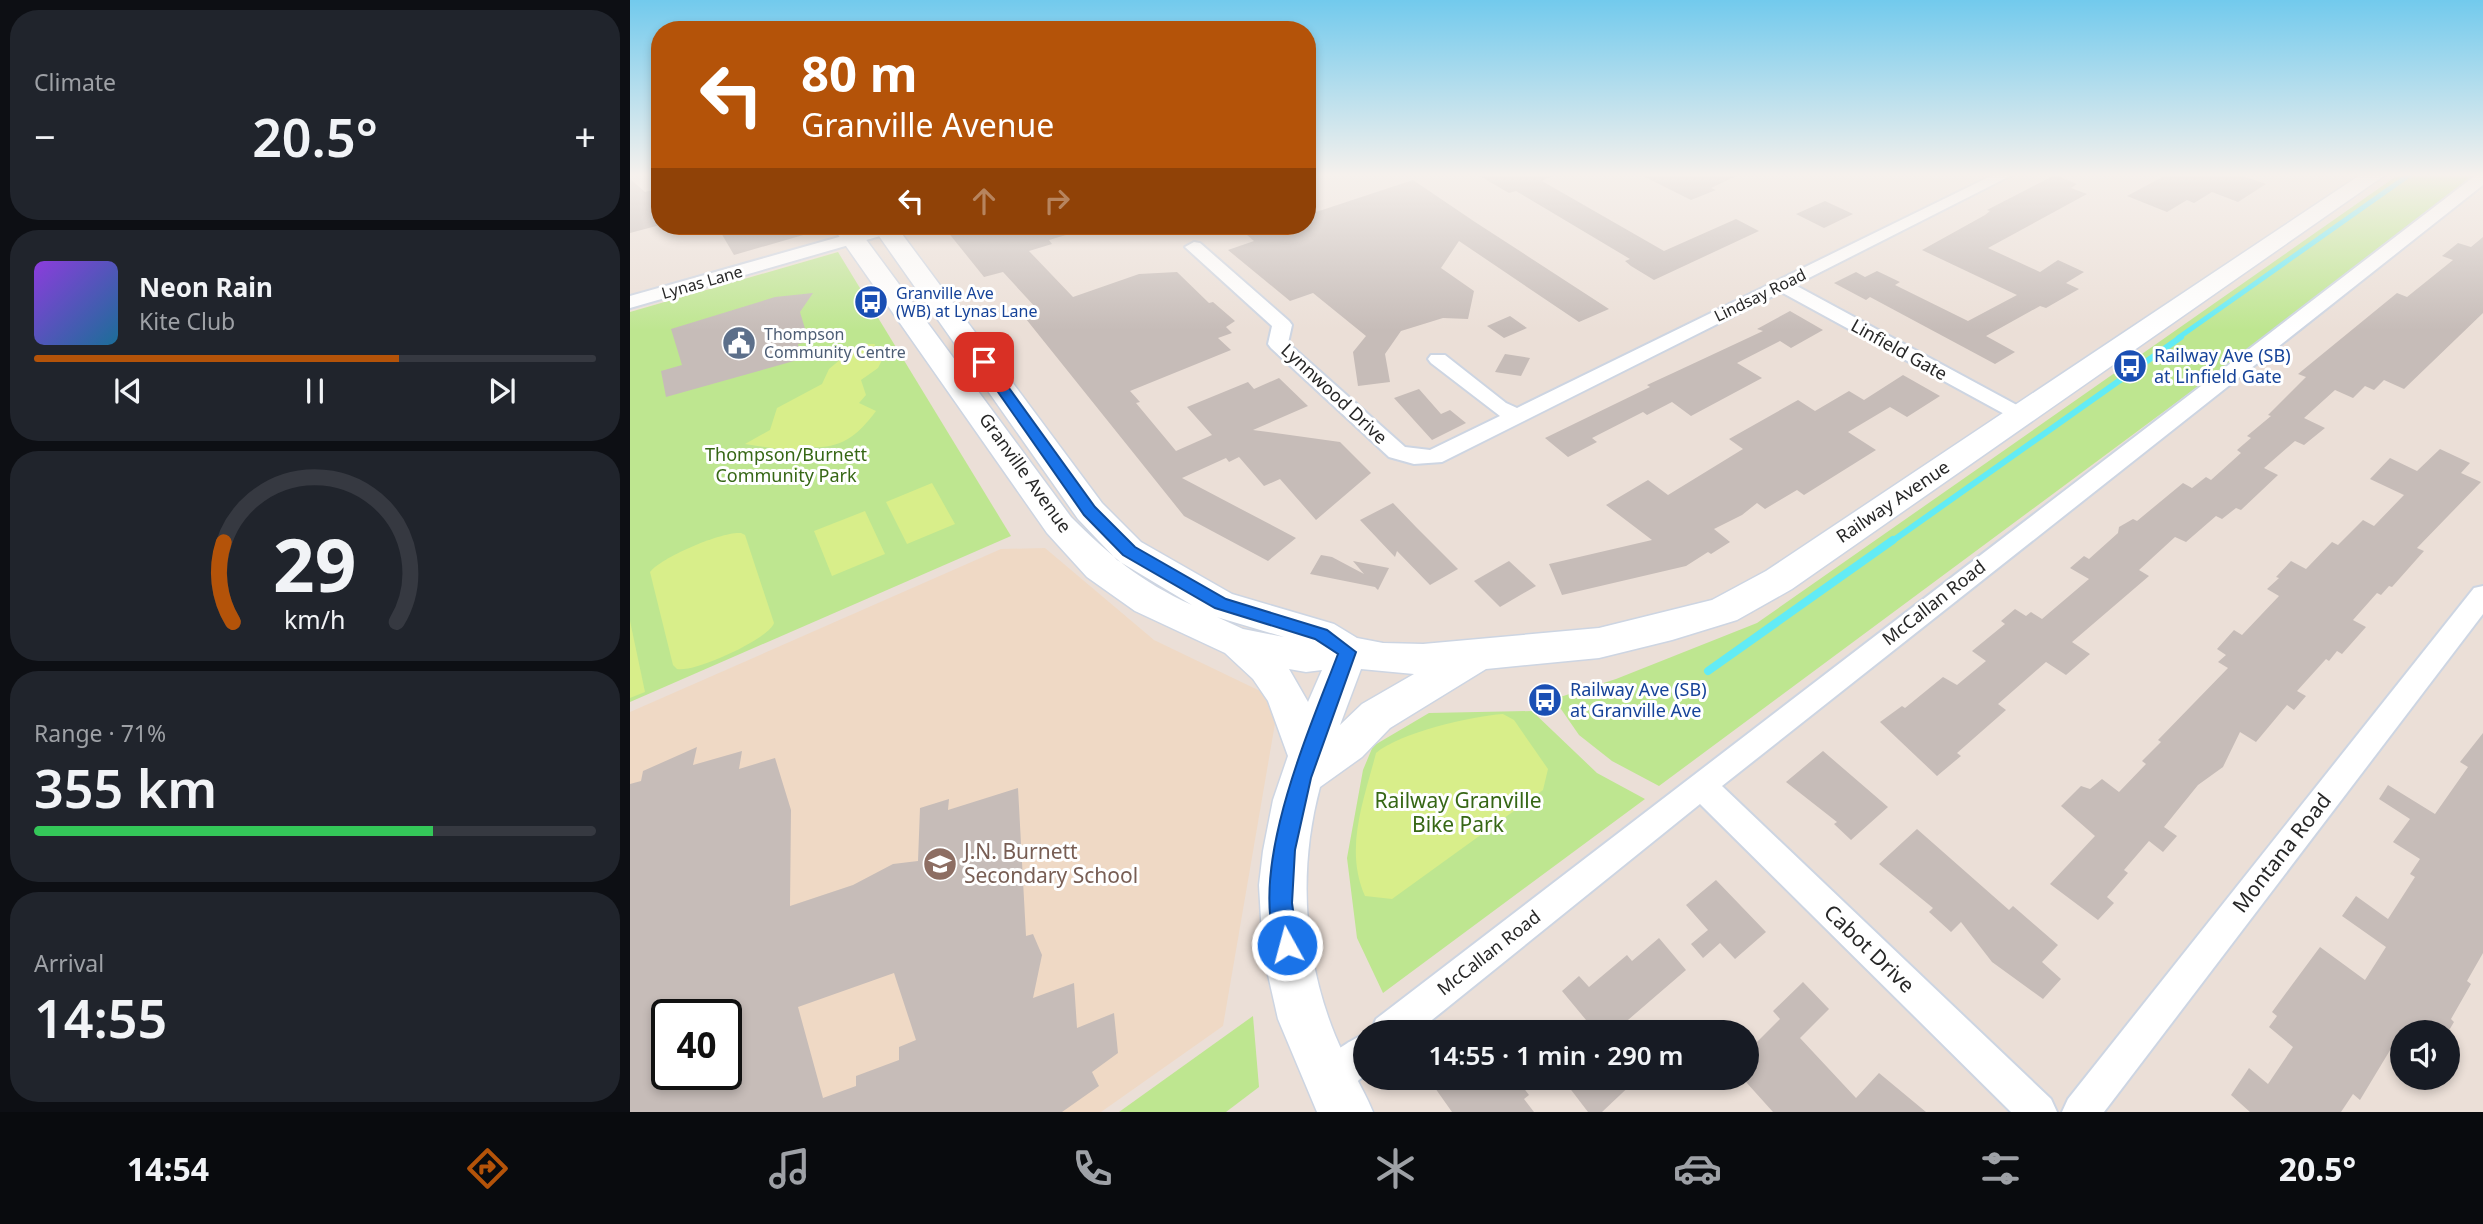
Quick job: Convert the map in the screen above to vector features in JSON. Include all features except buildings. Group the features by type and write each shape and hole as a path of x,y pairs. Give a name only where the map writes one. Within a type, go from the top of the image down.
{"main road":[{"name":"Railway Avenue","path":"1348,652 1383,658 1475,657 1599,643 1672,626 1724,610 1779,580 2297,227"},
{"name":"Granville Avenue","path":"876,235 972,399 1059,525 1100,568 1148,601 1236,642 1306,657 1348,652"},
{"name":"Granville Avenue","path":"877,235 1090,511 1129,551 1220,604 1321,634 1348,652"},
{"path":"1236,642 1259,657 1287,695 1305,767"},
{"path":"1337,1097 1308,1030 1289,967 1281,903 1285,850 1305,767 1348,652"},
{"path":"1305,767 1347,745 1376,716 1475,657"}],"street":[{"name":"Lindsay Road","path":"1397,452 1414,457 1434,457 1899,227"},
{"name":"McCallan Road","path":"1404,1020 1701,785 2419,227"},
{"name":"Lynas Lane","path":"630,302 852,235"},
{"name":"Lynnwood Drive","path":"1194,247 1282,325 1278,344 1397,452"},
{"name":"Linfield Gate","path":"1781,285 2019,415"},
{"path":"1438,359 1499,408 1516,415"},
{"name":"Montana Road","path":"2081,1112 2483,595"},
{"name":"Cabot Drive","path":"1701,785 2038,1112"},
{"path":"1337,1097 1353,1071"}],"shaded area":[{"name":"J.N. Burnett Secondary School","path":"1045,548 1154,640 1279,700 1223,1026 1101,1112 630,1112 630,712 1001,549"}],"green space":[{"path":"2324,227 2413,227 1659,786 1612,761 1579,735 1554,699 1616,679 1757,623"},
{"name":"Thompson/Burnett Community Park","path":"838,252 1011,536 630,702 630,312"},
{"path":"859,344 875,344 873,355 883,358 878,368 861,380 866,395 859,403 876,411 863,427 841,443 811,447 804,453 745,444 770,430 777,408 822,384 829,369"},
{"path":"932,483 955,524 907,544 886,502"},
{"path":"865,511 885,554 832,576 814,531"},
{"path":"732,533 745,535 774,623 759,638 730,654 699,666 677,669 673,665 650,572 666,559 693,546"},
{"path":"630,621 645,692 630,698"},
{"name":"Railway Granville Bike Park","path":"1532,711 1597,773 1645,799 1383,993 1357,938 1347,858 1363,770 1373,746 1429,713"},
{"path":"1503,714 1514,720 1548,769 1543,790 1392,899 1365,896 1356,860 1356,842 1376,753 1418,732 1473,718"},
{"path":"1253,1016 1259,1087 1226,1112 1119,1112"}],"waterway":[{"path":"2178,338 2335,227"},
{"path":"1891,542 2181,337"},
{"path":"1708,671 1893,540"}],"place":[{"name":"Granville Ave (WB) at Lynas Lane","path":"871,302"},
{"name":"Thompson Community Centre","path":"739,343"},
{"name":"Railway Ave (SB) at Linfield Gate","path":"2130,366"},
{"name":"Railway Ave (SB) at Granville Ave","path":"1545,700"},
{"name":"J.N. Burnett Secondary School","path":"940,864"}],"route":[{"path":"984,362 1090,511 1129,551 1220,604 1321,634 1348,652 1301,778 1285,850 1281,903 1287,945"}]}
